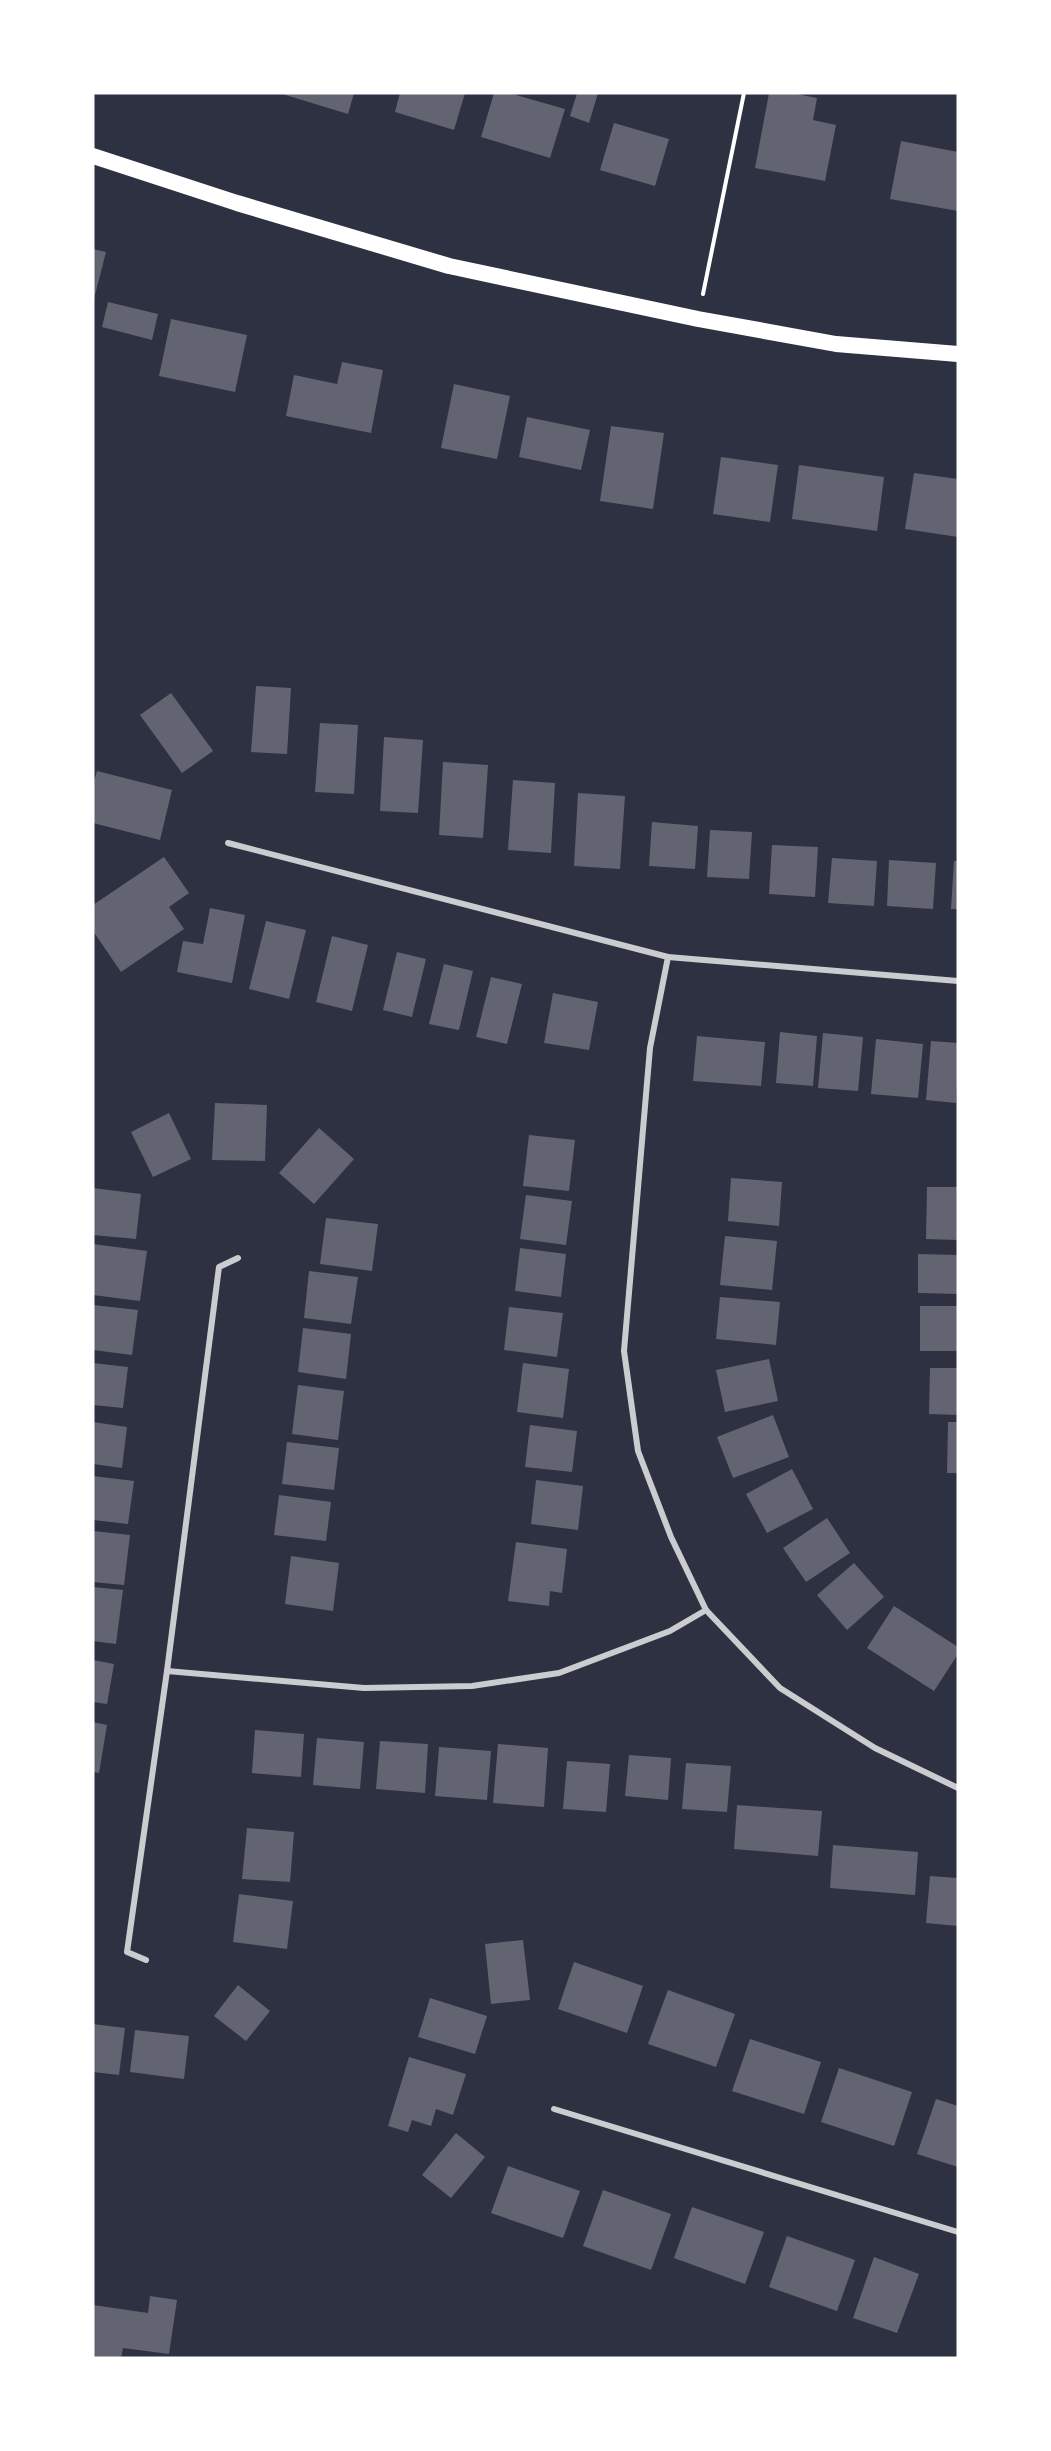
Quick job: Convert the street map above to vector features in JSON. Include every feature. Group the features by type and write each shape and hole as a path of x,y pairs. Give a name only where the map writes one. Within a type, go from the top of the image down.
{"highway":[{"path":"93,156 237,203 449,266 698,319 836,344 958,354"}],"street":[{"path":"228,843 668,957 958,981"},
{"path":"668,957 650,1048 624,1351 638,1451 671,1537 706,1610 780,1688 874,1748 958,1788"},
{"path":"146,1960 127,1952 167,1671 219,1267 238,1258"},
{"path":"167,1671 364,1688 472,1686 560,1673 670,1631 706,1610"},
{"path":"554,2109 958,2232"}],"path":[{"path":"698,319 744,93"}],"building":[{"path":"279,93 354,93 348,114"},
{"path":"400,93 465,93 454,130 395,112"},
{"path":"494,93 509,93 565,109 550,158 481,137"},
{"path":"577,93 598,93 589,123 570,116"},
{"path":"769,93 792,93 817,98 813,120 836,125 825,181 755,168"},
{"path":"614,123 669,139 655,186 600,170"},
{"path":"901,141 958,152 958,211 890,199"},
{"path":"93,249 106,252 94,299 93,299"},
{"path":"108,302 158,314 152,340 102,327"},
{"path":"171,319 247,335 235,392 159,376"},
{"path":"342,362 383,370 371,433 286,416 294,375 337,384"},
{"path":"454,384 510,396 497,459 441,448"},
{"path":"527,417 590,430 581,470 519,457"},
{"path":"611,426 664,433 653,509 600,501"},
{"path":"721,457 778,465 770,522 713,514"},
{"path":"799,465 884,477 877,531 792,519"},
{"path":"914,473 958,479 958,537 905,529"},
{"path":"256,686 291,688 287,754 251,752"},
{"path":"171,693 213,751 182,773 140,715"},
{"path":"320,723 358,725 354,794 315,792"},
{"path":"384,737 423,740 418,813 380,811"},
{"path":"443,762 488,765 483,838 439,835"},
{"path":"97,771 172,790 160,840 93,823 93,785"},
{"path":"513,780 555,783 551,853 508,850"},
{"path":"578,793 625,796 620,869 574,866"},
{"path":"652,822 698,826 695,869 649,866"},
{"path":"710,830 752,832 749,879 707,877"},
{"path":"772,845 818,847 815,897 769,894"},
{"path":"164,857 189,893 169,907 184,929 121,972 93,931 93,905"},
{"path":"832,858 877,861 874,906 828,903"},
{"path":"889,860 936,863 933,909 887,906"},
{"path":"954,861 958,861 958,909 951,909"},
{"path":"210,908 245,915 232,983 177,972 183,941 203,944"},
{"path":"266,921 306,930 289,999 249,989"},
{"path":"332,936 368,945 352,1011 316,1002"},
{"path":"397,952 426,959 412,1017 383,1010"},
{"path":"444,964 473,971 459,1030 429,1024"},
{"path":"491,977 522,984 507,1044 476,1037"},
{"path":"553,993 598,1002 589,1050 544,1043"},
{"path":"780,1032 817,1036 813,1086 776,1083"},
{"path":"823,1033 863,1037 858,1091 818,1088"},
{"path":"697,1036 765,1042 761,1086 693,1081"},
{"path":"876,1039 923,1044 918,1098 871,1094"},
{"path":"931,1041 958,1043 956,1103 926,1100"},
{"path":"215,1103 267,1105 265,1161 212,1160"},
{"path":"169,1113 191,1159 153,1177 131,1132"},
{"path":"319,1128 354,1159 314,1204 279,1173"},
{"path":"529,1135 575,1140 569,1191 523,1186"},
{"path":"731,1178 782,1182 779,1226 728,1221"},
{"path":"927,1187 958,1187 958,1240 926,1239"},
{"path":"93,1188 141,1194 136,1239 93,1235"},
{"path":"526,1195 572,1201 566,1245 520,1239"},
{"path":"326,1218 378,1224 372,1271 320,1264"},
{"path":"725,1236 777,1241 772,1290 720,1285"},
{"path":"93,1244 147,1251 140,1301 93,1295"},
{"path":"520,1248 566,1254 561,1297 515,1291"},
{"path":"918,1254 958,1255 958,1294 918,1293"},
{"path":"309,1271 358,1277 351,1324 304,1318"},
{"path":"720,1297 780,1302 776,1345 716,1339"},
{"path":"93,1305 138,1310 132,1355 93,1350"},
{"path":"920,1306 958,1306 958,1351 920,1351"},
{"path":"509,1307 563,1313 557,1357 504,1350"},
{"path":"303,1328 351,1334 346,1379 298,1372"},
{"path":"769,1359 778,1401 725,1412 716,1370"},
{"path":"93,1363 128,1367 123,1408 93,1405"},
{"path":"523,1363 569,1369 563,1418 517,1412"},
{"path":"930,1368 958,1368 958,1415 929,1414"},
{"path":"298,1385 344,1391 338,1440 292,1434"},
{"path":"773,1415 789,1457 733,1478 717,1437"},
{"path":"93,1422 127,1427 122,1468 93,1464"},
{"path":"948,1422 958,1422 958,1473 947,1473"},
{"path":"530,1425 577,1431 572,1472 525,1467"},
{"path":"287,1442 339,1448 334,1490 282,1484"},
{"path":"792,1469 813,1509 767,1533 746,1494"},
{"path":"93,1476 134,1481 128,1524 93,1520"},
{"path":"536,1480 583,1486 578,1530 531,1524"},
{"path":"279,1495 331,1502 326,1541 274,1535"},
{"path":"827,1518 850,1553 806,1582 783,1548"},
{"path":"93,1531 130,1535 124,1585 93,1582"},
{"path":"516,1542 567,1549 562,1593 550,1591 549,1606 508,1601"},
{"path":"291,1556 339,1563 333,1611 285,1604"},
{"path":"854,1563 884,1597 847,1630 817,1595"},
{"path":"93,1587 123,1590 116,1644 93,1641"},
{"path":"894,1606 958,1647 958,1654 934,1691 867,1648"},
{"path":"93,1660 114,1664 107,1704 93,1702"},
{"path":"93,1722 107,1725 99,1773 93,1772"},
{"path":"255,1730 304,1734 301,1777 252,1773"},
{"path":"317,1738 364,1742 360,1789 313,1785"},
{"path":"380,1741 428,1744 425,1793 376,1789"},
{"path":"498,1744 548,1748 544,1807 493,1803"},
{"path":"439,1747 491,1751 487,1800 435,1796"},
{"path":"629,1755 671,1758 668,1800 625,1796"},
{"path":"567,1761 610,1764 606,1812 563,1809"},
{"path":"686,1763 731,1766 727,1812 682,1809"},
{"path":"737,1805 822,1811 818,1856 734,1849"},
{"path":"247,1828 294,1832 290,1882 242,1879"},
{"path":"833,1845 918,1852 915,1895 830,1888"},
{"path":"930,1876 958,1878 958,1926 926,1923"},
{"path":"239,1894 293,1901 287,1949 233,1942"},
{"path":"523,1940 530,2000 491,2004 485,1944"},
{"path":"574,1962 643,1986 627,2033 558,2009"},
{"path":"238,1985 270,2011 246,2041 214,2016"},
{"path":"668,1990 735,2014 716,2067 648,2044"},
{"path":"430,1998 487,2016 475,2054 418,2037"},
{"path":"93,2024 125,2028 119,2075 93,2072"},
{"path":"135,2030 189,2036 184,2079 130,2072"},
{"path":"750,2039 821,2062 804,2114 732,2091"},
{"path":"409,2057 466,2074 453,2115 436,2109 431,2126 412,2120 408,2132 388,2126"},
{"path":"839,2068 912,2092 894,2146 821,2122"},
{"path":"936,2099 958,2106 958,2167 917,2154"},
{"path":"456,2133 485,2157 451,2198 422,2175"},
{"path":"508,2166 580,2191 563,2238 491,2213"},
{"path":"603,2190 671,2214 651,2270 583,2246"},
{"path":"692,2207 764,2232 745,2284 674,2258"},
{"path":"787,2236 855,2260 837,2311 769,2287"},
{"path":"874,2257 919,2274 897,2333 853,2318"},
{"path":"150,2296 177,2300 169,2354 123,2348 121,2358 93,2358 93,2305 148,2313"}]}
